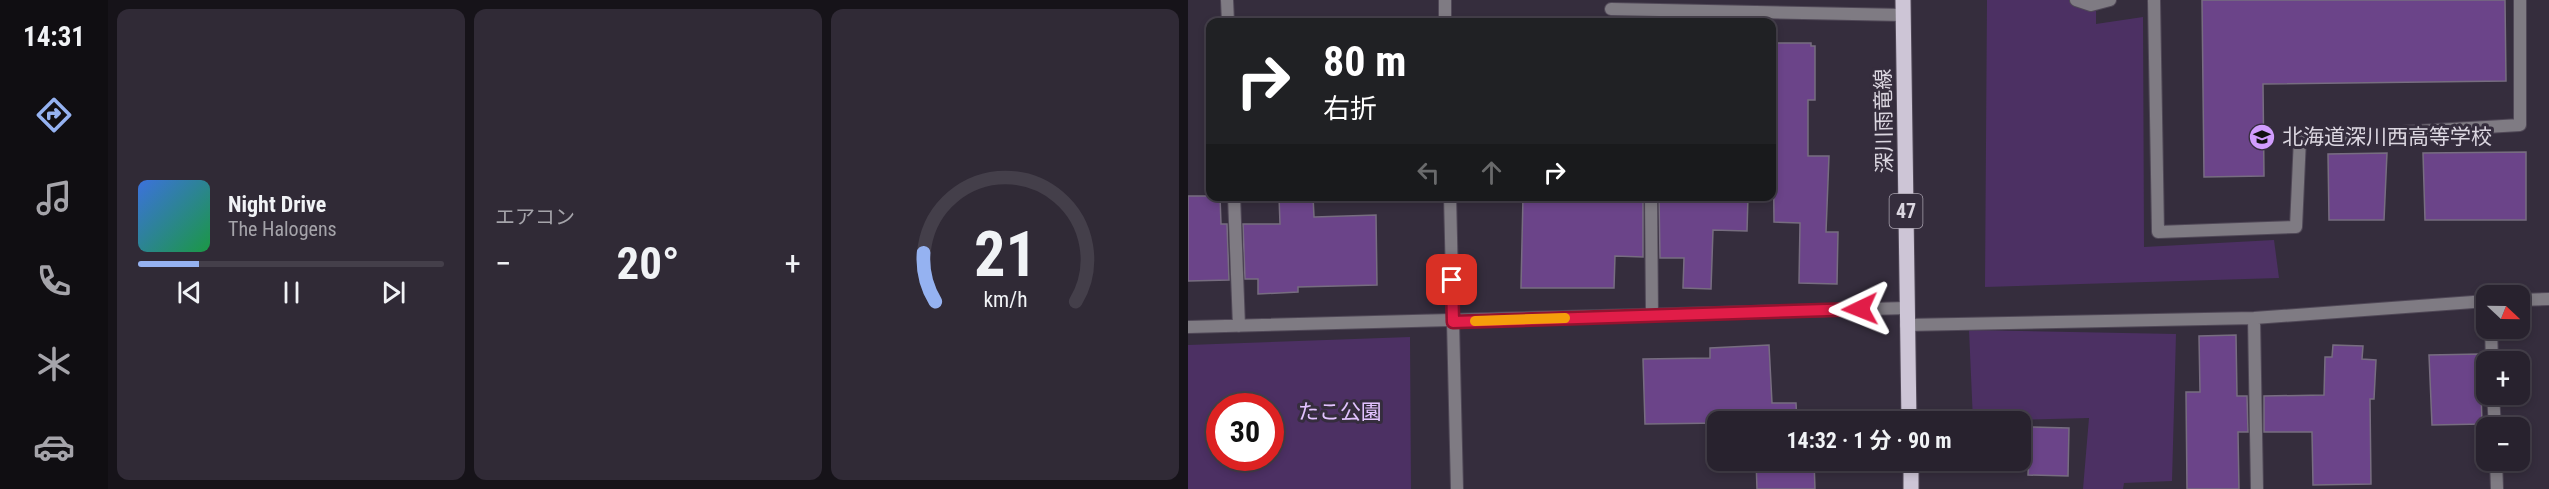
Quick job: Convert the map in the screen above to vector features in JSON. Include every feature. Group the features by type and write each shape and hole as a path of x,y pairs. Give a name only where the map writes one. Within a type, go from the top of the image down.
{"main road":[{"name":"深川雨竜線","path":"1903,7 1909,411"},
{"path":"1911,471 1911,489"}],"street":[{"path":"1227,0 1228,18"},
{"path":"1444,0 1445,18"},
{"path":"2076,0 2091,6 2110,0"},
{"path":"2154,0 2158,232 2296,227 2300,138 2520,125 2520,0"},
{"path":"1611,9 1903,7"},
{"path":"1234,201 1239,326"},
{"path":"1450,201 1457,489"},
{"path":"1650,201 1652,315"},
{"path":"2530,300 2549,299"},
{"path":"1906,326 2254,318 2476,303"},
{"path":"1188,327 1453,322 1907,308"},
{"path":"2254,318 2257,489"},
{"path":"2496,471 2497,489"}],"green space":[{"path":"1987,0 2096,0 2096,24 2143,17 2144,247 2274,240 2279,278 1985,287"},
{"path":"1969,330 2176,334 2172,481 2124,483 2123,489 2083,489 2089,418 2031,420 2031,411 1973,411"},
{"name":"たこ公園","path":"1410,337 1411,489 1188,489 1188,345"}],"building":[{"path":"2202,0 2505,0 2506,81 2263,84 2264,176 2204,177"},
{"path":"1776,43 1811,43 1811,46 1815,46 1815,100 1808,100 1808,156 1829,156 1826,232 1838,232 1837,284 1799,283 1800,223 1774,222"},
{"path":"2526,152 2526,220 2425,220 2423,153"},
{"path":"2387,153 2384,220 2329,220 2328,154"},
{"path":"1188,196 1206,196 1206,201 1220,201 1221,224 1227,224 1229,280 1188,281"},
{"path":"1279,201 1313,201 1314,217 1376,215 1377,285 1298,287 1298,292 1258,294 1258,279 1245,279 1243,224 1280,224"},
{"path":"1523,201 1643,201 1643,257 1615,256 1614,288 1521,288"},
{"path":"1659,201 1748,201 1747,231 1713,230 1711,289 1683,288 1684,258 1660,258"},
{"path":"2236,335 2237,396 2247,396 2248,432 2238,432 2239,489 2187,489 2186,392 2200,392 2199,336"},
{"path":"1769,345 1772,403 1796,403 1796,411 1707,411 1707,423 1645,424 1643,359 1710,358 1710,348"},
{"path":"2333,345 2363,346 2362,359 2376,360 2374,399 2370,399 2371,484 2313,485 2312,432 2264,432 2264,396 2324,395 2325,357 2332,357"},
{"path":"2476,354 2476,405 2481,405 2482,417 2476,417 2476,424 2432,425 2429,355"},
{"path":"2031,427 2069,428 2068,476 2028,475 2028,471 2031,471"},
{"path":"1756,471 1814,471 1815,489 1757,489"}],"slow traffic":[{"path":"1475,321 1565,318"}],"place":[{"name":"北海道深川西高等学校","path":"2262,137"}],"route":[{"path":"1452,280 1453,322 1860,309"}]}
